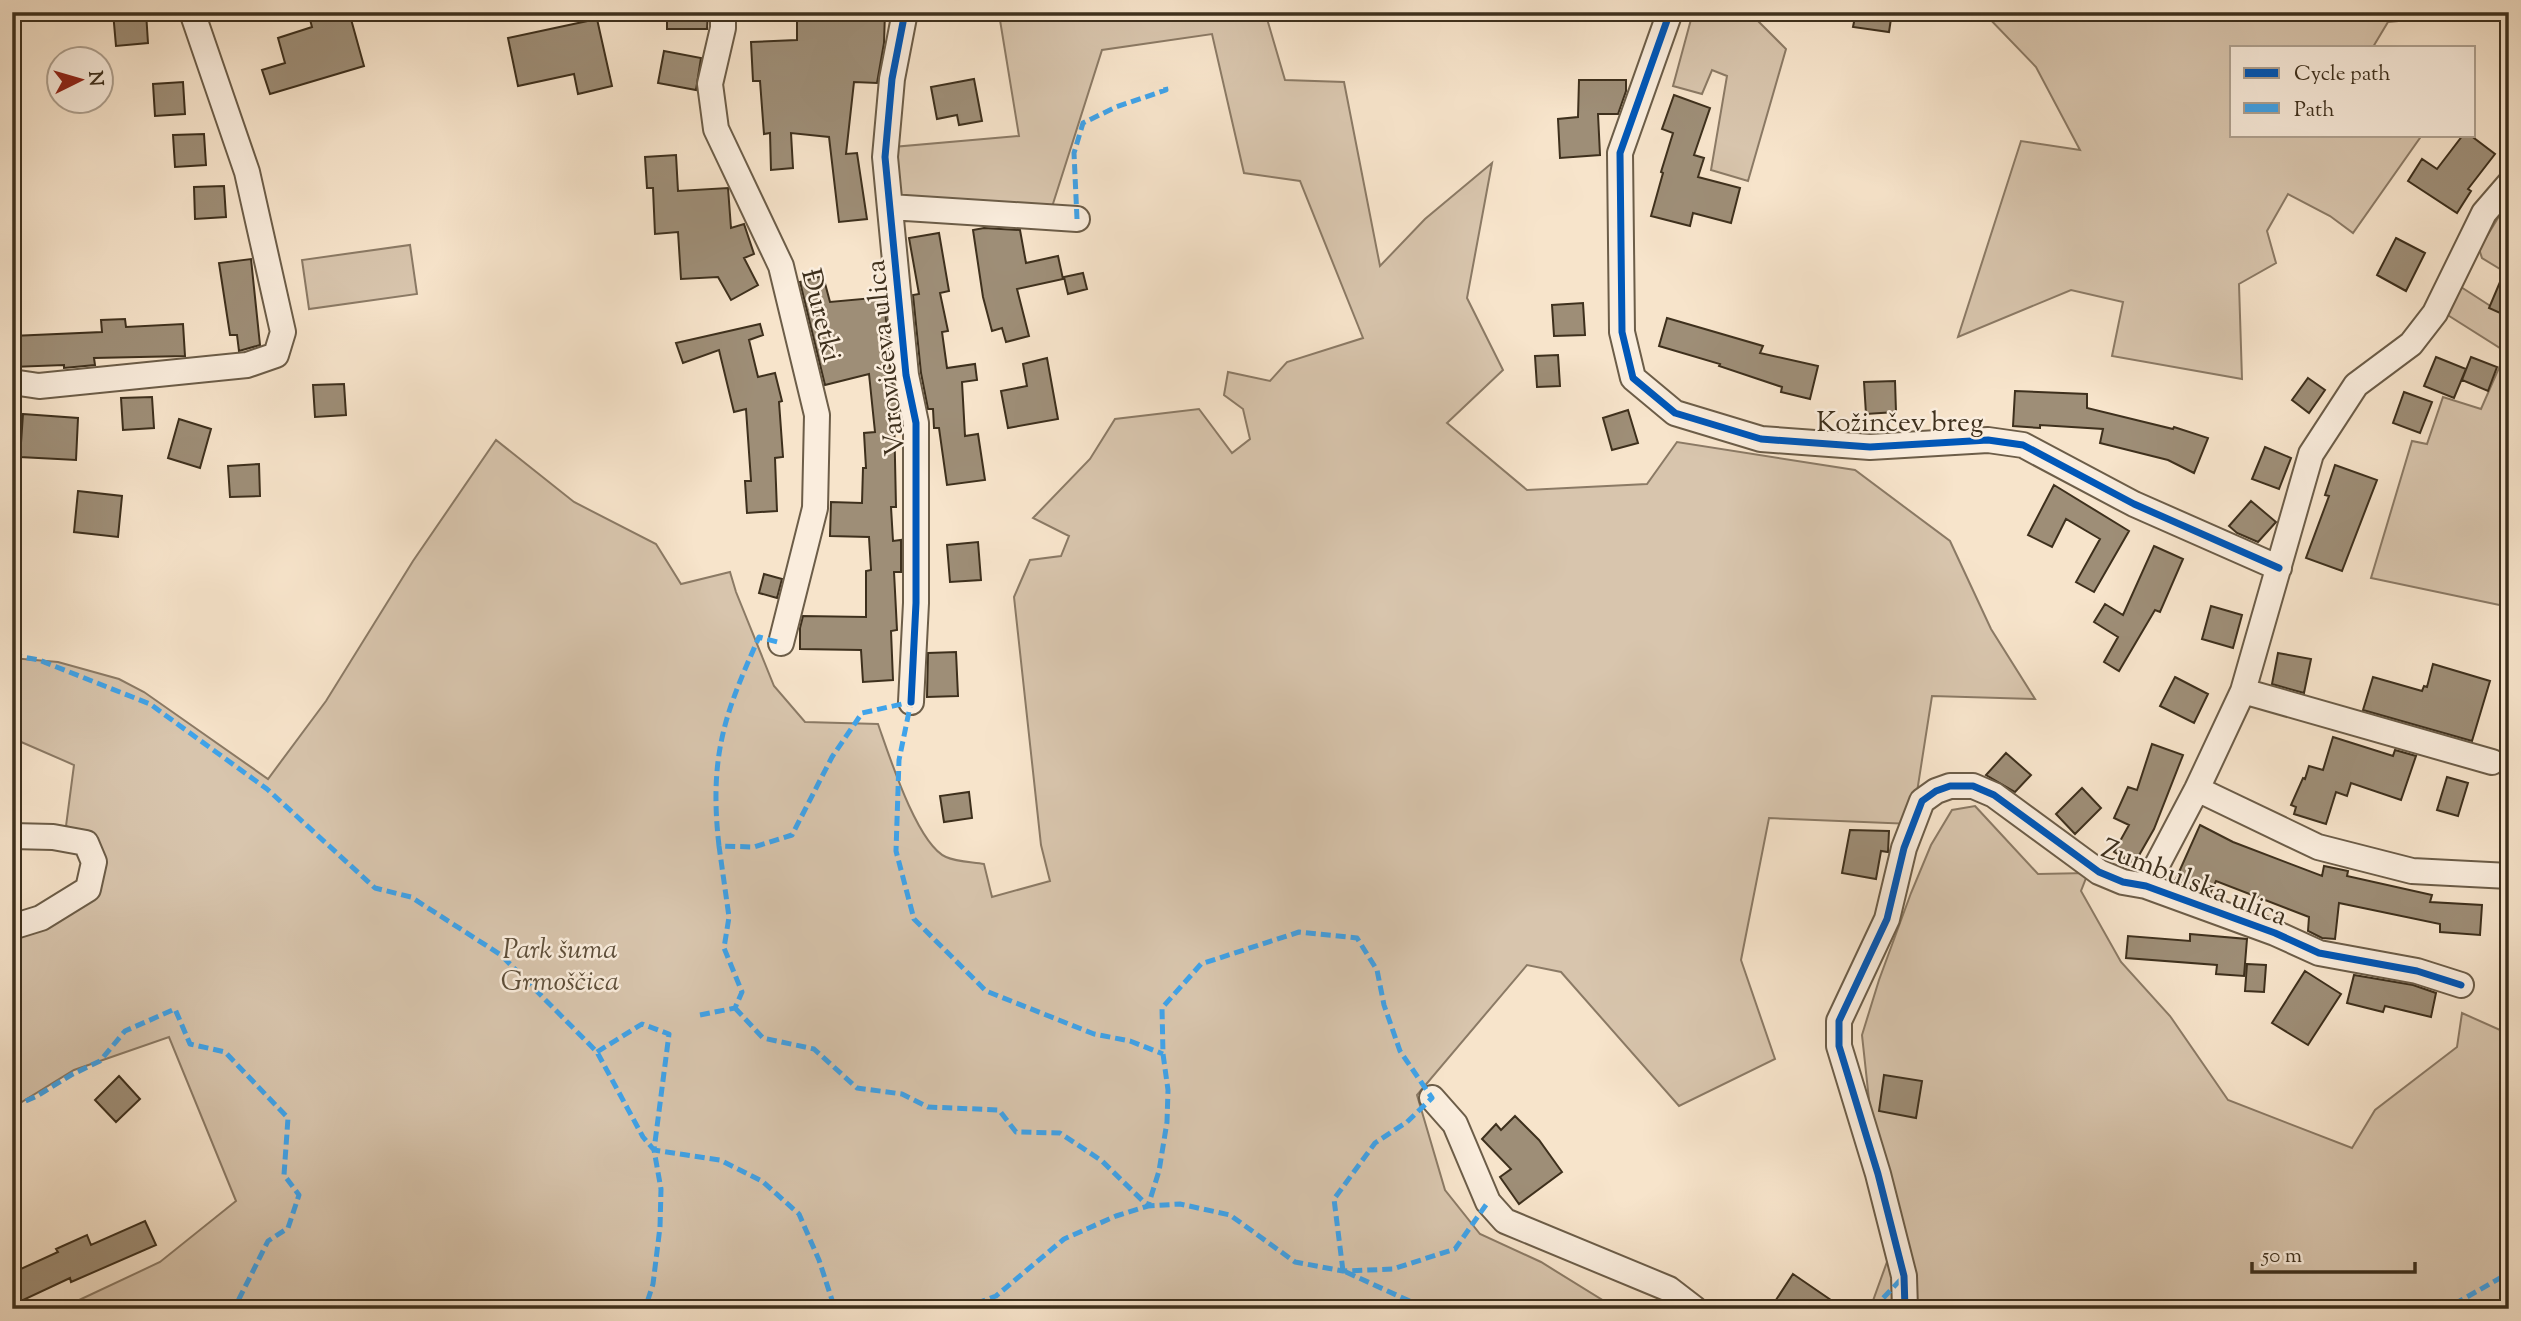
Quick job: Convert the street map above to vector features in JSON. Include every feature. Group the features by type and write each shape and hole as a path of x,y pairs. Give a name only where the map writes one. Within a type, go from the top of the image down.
{"street":[{"path":"12,382 39,386 247,365 276,355 283,332 247,172 192,12"},
{"name":"Đuretki","path":"723,12 723,27 710,84 716,128 781,266 817,415 815,508 781,643"},
{"name":"Varovićeva ulica","path":"905,12 892,79 886,157 906,375 916,424 916,603 911,702"},
{"name":"Kožinčev breg","path":"1670,12 1620,153 1622,332 1633,378 1675,413 1761,439 1870,447 1988,440 2023,445 2134,504 2279,568"},
{"name":"Zumbulska ulica","path":"2146,886 2197,789 2243,691 2311,454 2356,385 2410,344 2435,313 2484,213 2509,184"},
{"path":"890,207 1077,219"},
{"path":"2243,691 2492,762"},
{"name":"Zumbulska ulica","path":"1905,1309 1904,1276 1878,1174 1839,1046 1839,1021 1887,919 1904,848 1922,801 1936,791 1950,786 1973,786 1994,796 2099,872 2123,882 2146,886 2275,933 2319,953 2417,971 2461,985"},
{"path":"2197,789 2318,847 2412,871 2509,876"},
{"path":"12,836 53,837 86,842 94,862 89,889 41,918 12,927"},
{"path":"1432,1098 1455,1124 1488,1202 1506,1221 1669,1289 1695,1309"}],"green space":[{"name":"Park šuma Grmoščica","path":"1047,12 1265,12 1285,80 1344,82 1380,266 1425,219 1492,163 1467,298 1503,370 1447,423 1527,490 1647,484 1677,442 1855,470 1950,541 1991,629 2035,699 1932,696 1912,824 1769,818 1741,960 1775,1059 1679,1106 1561,972 1527,965 1417,1095 1445,1190 1480,1234 1541,1262 1617,1309 60,1309 160,1262 236,1201 169,1037 74,1070 12,1108 12,933 79,906 90,836 66,826 74,765 12,738 12,658 58,662 119,679 144,692 268,779 326,701 413,561 496,440 574,502 656,544 681,584 730,572 774,686 805,722 878,724 905,797 925,835 935,849 946,857 984,864 992,897 1050,881 1041,845 1014,597 1030,560 1061,556 1069,536 1033,518 1090,459 1115,419 1199,409 1232,453 1250,439 1243,409 1224,395 1228,372 1270,381 1287,362 1363,338 1300,181 1244,173 1212,34 1102,50 1051,210 903,203 899,195 893,147 1019,136 999,14 1044,16"},
{"path":"1693,12 1749,12 1786,49 1748,181 1711,170 1727,76 1712,70 1702,94 1673,86"},
{"path":"1983,12 2417,12 2409,20 2388,22 2374,46 2230,46 2230,136 2421,136 2353,233 2330,216 2288,194 2267,231 2276,263 2239,284 2242,379 2112,356 2123,302 2071,290 1958,337 2021,141 2080,150 2036,67"},
{"path":"2509,200 2509,259 2500,269 2482,258 2479,249"},
{"path":"410,245 417,294 309,309 302,260"},
{"path":"2461,287 2509,318 2509,607 2371,578 2412,441 2427,444 2443,397 2481,409 2506,352 2446,314"},
{"path":"1975,806 2038,874 2088,873 2081,891 2121,962 2170,1016 2228,1100 2352,1148 2375,1110 2457,1047 2462,1013 2509,1034 2509,1309 1870,1309 1892,1248 1870,1109 1862,1035 1879,980 1931,845 1952,810"}],"building":[{"path":"113,12 146,12 148,43 116,46"},
{"path":"308,12 349,12 364,66 270,94 262,70 285,63 278,38 312,27"},
{"path":"667,12 708,12 707,29 667,29"},
{"path":"854,12 885,12 884,43 877,83 854,82 846,154 857,153 867,219 839,222 829,137 791,133 793,168 771,170 770,133 764,134 760,81 753,81 751,42 797,40 797,19 854,18"},
{"path":"1856,12 1892,12 1889,32 1853,27"},
{"path":"597,19 612,86 578,94 574,74 518,86 508,38"},
{"path":"664,51 701,58 696,90 658,83"},
{"path":"974,79 982,121 959,125 957,115 937,119 931,87"},
{"path":"1579,80 1626,80 1626,91 1618,114 1598,114 1600,155 1560,158 1558,119 1578,117"},
{"path":"183,82 185,114 155,116 153,84"},
{"path":"1674,95 1710,108 1694,155 1704,158 1698,177 1740,188 1731,223 1693,213 1690,226 1651,216 1673,133 1662,129"},
{"path":"204,134 206,165 175,167 173,135"},
{"path":"2462,136 2471,136 2495,154 2468,189 2471,191 2457,213 2408,181 2422,159 2437,169"},
{"path":"676,155 678,191 728,188 731,228 744,224 754,254 744,258 758,285 731,300 718,277 681,279 678,232 655,234 653,188 647,188 645,157"},
{"path":"224,186 226,217 195,219 194,187"},
{"path":"973,230 1020,230 1026,263 1058,256 1063,279 1017,289 1029,336 1006,342 1002,328 992,331 983,297"},
{"path":"939,233 949,291 940,293 948,331 942,332 947,368 975,364 977,380 962,382 965,436 978,434 985,480 947,485 939,428 934,428 933,409 928,409 921,373 913,295 919,294 909,238"},
{"path":"2396,238 2425,253 2406,291 2377,275"},
{"path":"251,259 260,345 239,351 237,335 230,335 219,263"},
{"path":"2509,263 2509,317 2489,308"},
{"path":"1083,273 1087,289 1068,294 1064,277"},
{"path":"823,276 830,302 884,297 891,377 899,412 894,413 896,507 891,507 893,541 901,540 901,572 894,572 897,630 891,631 893,680 863,682 861,650 800,649 803,616 866,617 866,571 871,570 869,537 830,536 831,502 862,503 863,468 866,468 864,433 875,432 869,374 825,385 800,282"},
{"path":"1583,303 1585,335 1554,336 1552,305"},
{"path":"1667,318 1763,346 1760,353 1818,366 1810,399 1781,392 1782,387 1719,366 1720,364 1659,346"},
{"path":"125,319 126,327 183,324 185,356 94,358 95,365 64,368 64,365 12,367 12,336 102,332 101,320"},
{"path":"760,324 763,335 749,340 758,377 775,373 782,401 779,402 783,457 775,458 777,511 747,513 745,481 751,481 746,409 734,412 719,350 683,363 676,343"},
{"path":"1558,355 1560,386 1537,387 1535,356"},
{"path":"2436,357 2466,369 2454,398 2424,386"},
{"path":"2471,357 2497,367 2488,391 2462,380"},
{"path":"1047,358 1058,419 1008,428 1001,391 1027,386 1023,364"},
{"path":"2308,378 2325,390 2309,413 2292,400"},
{"path":"1895,381 1896,412 1866,414 1864,382"},
{"path":"344,384 346,415 315,417 313,385"},
{"path":"2015,391 2087,394 2087,408 2173,429 2174,427 2208,438 2194,473 2168,460 2100,443 2103,429 2013,426"},
{"path":"2404,392 2432,402 2420,433 2393,423"},
{"path":"152,397 154,428 123,430 121,398"},
{"path":"1628,410 1638,443 1612,450 1603,418"},
{"path":"23,414 78,418 76,460 20,457"},
{"path":"179,419 211,429 200,468 168,458"},
{"path":"2265,447 2291,458 2279,489 2252,479"},
{"path":"259,464 260,496 230,497 228,466"},
{"path":"2335,465 2377,480 2342,571 2306,558 2329,496 2325,495"},
{"path":"2054,485 2129,531 2094,592 2076,582 2100,539 2066,519 2052,547 2028,535"},
{"path":"78,491 122,496 118,537 74,532"},
{"path":"2251,501 2276,522 2258,542 2237,533 2229,526"},
{"path":"978,542 981,580 950,582 947,545"},
{"path":"2154,546 2183,559 2160,612 2155,610 2119,671 2104,662 2118,637 2094,622 2105,604 2123,615"},
{"path":"764,574 782,579 777,598 759,593"},
{"path":"2211,606 2242,615 2233,648 2202,639"},
{"path":"956,652 958,696 927,697 928,653"},
{"path":"2278,653 2311,659 2304,693 2272,684"},
{"path":"2433,664 2490,681 2472,741 2363,710 2373,677 2422,691 2424,686 2427,687"},
{"path":"2175,677 2208,694 2194,723 2160,706"},
{"path":"2333,737 2393,756 2395,750 2416,756 2401,800 2351,783 2347,796 2336,792 2326,824 2294,814 2296,807 2291,805 2309,766 2323,770"},
{"path":"2152,744 2183,755 2154,829 2134,864 2114,852 2129,825 2114,818 2128,787 2137,790"},
{"path":"2006,753 2031,775 2015,792 1986,775"},
{"path":"2447,777 2468,783 2458,816 2437,810"},
{"path":"2082,788 2101,808 2075,834 2056,814"},
{"path":"969,792 972,818 944,822 940,796"},
{"path":"2200,825 2233,842 2322,876 2324,866 2348,871 2347,876 2432,895 2430,902 2482,905 2480,935 2440,932 2440,924 2339,903 2335,939 2322,938 2308,931 2309,917 2216,881 2210,894 2175,881"},
{"path":"1850,830 1889,831 1888,852 1881,851 1876,879 1842,873"},
{"path":"2190,934 2247,939 2244,976 2216,974 2217,965 2126,958 2128,936 2190,941"},
{"path":"2247,964 2266,965 2264,992 2245,991"},
{"path":"2305,971 2341,994 2308,1045 2272,1023"},
{"path":"2354,975 2413,985 2436,993 2431,1017 2385,1006 2383,1012 2347,1003"},
{"path":"1884,1075 1922,1081 1916,1118 1879,1111"},
{"path":"119,1076 140,1099 116,1122 95,1100"},
{"path":"1515,1116 1539,1140 1562,1172 1519,1204 1500,1177 1511,1169 1482,1139 1496,1124 1501,1130"},
{"path":"145,1221 156,1245 71,1282 70,1278 19,1302 12,1287 12,1273 87,1235 91,1245"},
{"path":"1793,1274 1844,1309 1770,1309"}],"marked path":[{"path":"1077,219 1074,153 1083,123 1116,107 1166,90 1165,85"},
{"path":"719,846 716,779 725,725 759,637 781,643"},
{"path":"12,655 39,660 150,704 267,789 375,888 411,897 501,955 597,1052 643,1137 654,1150 661,1189 660,1227 653,1284 645,1309"},
{"path":"700,1015 735,1008 742,992 724,948 729,917 719,846 754,847 792,835 832,757 862,713 911,702 899,760 896,851 914,919 986,991 1094,1034 1130,1041 1163,1054"},
{"path":"962,1309 996,1296 1064,1239 1116,1216 1148,1206 1159,1171 1167,1122 1168,1090 1163,1054 1162,1008 1201,964 1299,932 1357,938 1377,970 1384,1005 1400,1051 1432,1098 1407,1122 1375,1143 1334,1199 1343,1271"},
{"path":"735,1008 763,1038 814,1049 857,1088 902,1094 928,1107 999,1110 1016,1132 1060,1133 1102,1161 1148,1206 1180,1204 1230,1215 1295,1262 1343,1271 1393,1269 1455,1249 1488,1202"},
{"path":"12,1107 100,1061 125,1031 175,1009 190,1044 225,1052 288,1118 284,1175 299,1195 288,1228 268,1241 234,1309"},
{"path":"597,1052 642,1024 669,1034 654,1150 720,1160 762,1181 799,1214 819,1260 835,1309"},
{"path":"1346,1272 1427,1309"},
{"path":"2440,1309 2458,1302 2509,1273"},
{"path":"1873,1309 1904,1276"}],"cycle path":[{"path":"905,12 892,79 885,157 906,375 916,423 916,603 911,702"},
{"path":"1670,12 1620,153 1622,332 1633,378 1675,413 1761,439 1870,447 1988,440 2023,445 2134,504 2279,568"},
{"path":"1905,1309 1904,1276 1878,1174 1839,1046 1839,1021 1887,919 1904,848 1922,801 1936,791 1950,786 1973,786 1994,795 2099,872 2123,882 2146,886 2275,933 2319,953 2417,971 2461,985"}]}
